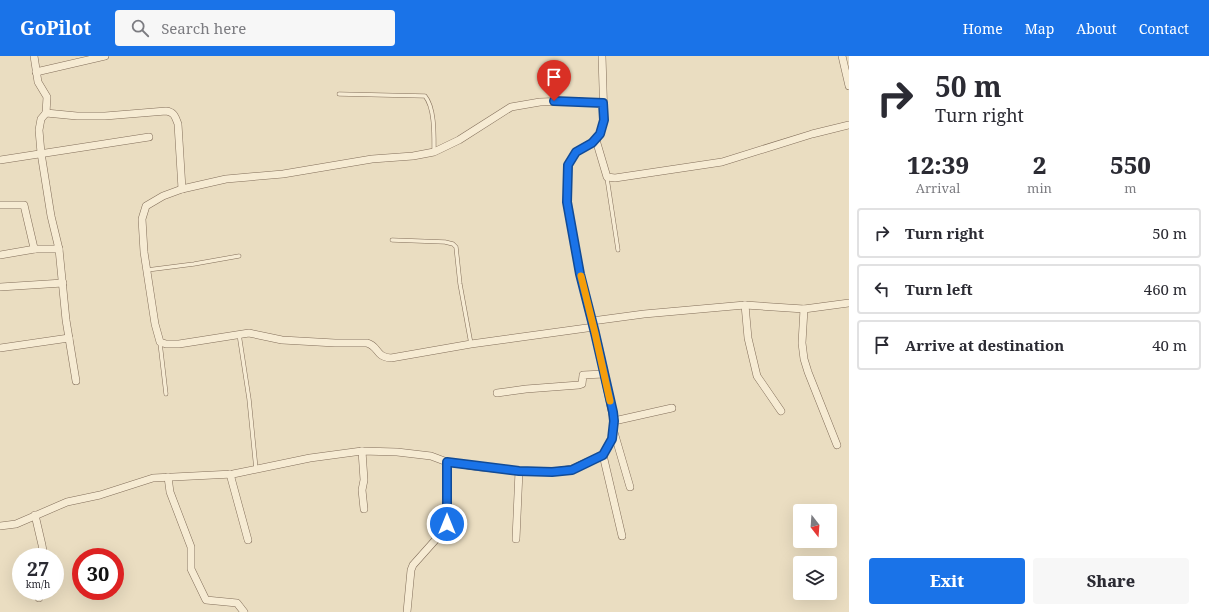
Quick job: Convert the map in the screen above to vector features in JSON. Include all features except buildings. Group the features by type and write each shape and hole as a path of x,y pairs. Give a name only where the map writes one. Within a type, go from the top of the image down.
{"street":[{"path":"34,56 38,82 47,97 46,113 41,119 40,124 41,153 51,216 59,249 69,338 76,381"},
{"path":"36,72 105,56"},
{"path":"0,526 16,524 67,502 100,495 153,478 230,474 310,458 362,451 382,451 431,456 447,462 519,471 552,472 572,470 603,455 612,439 614,421 593,324 580,274 567,202 568,165 576,152 596,140 600,134 604,120 602,56"},
{"path":"842,56 849,86"},
{"path":"603,103 569,101 540,102 511,107 459,140 434,152 413,156 372,159 283,174 226,179 182,189 164,196 146,206 142,219 147,270 155,324 160,342 166,344 180,344 249,333 282,340 367,343 372,345 384,358 391,358 644,314 745,305 804,309 849,303"},
{"path":"46,113 77,116 98,116 166,111 171,112 175,116 178,124 182,189"},
{"path":"596,140 607,176 610,178 722,162 812,134 849,125"},
{"path":"0,160 149,137"},
{"path":"0,205 24,205 32,242 35,249"},
{"path":"0,255 35,249 59,249"},
{"path":"0,287 63,283"},
{"path":"745,305 748,338 757,376 781,411"},
{"path":"804,309 802,343 804,359 838,445"},
{"path":"0,348 69,338"},
{"path":"497,393 580,385 582,384 583,375 604,374"},
{"path":"614,421 672,408"},
{"path":"614,430 630,488"},
{"path":"362,451 364,480 362,490 364,509"},
{"path":"603,455 622,536"},
{"path":"407,612 411,570 413,565 446,528 447,462"},
{"path":"516,539 519,471"},
{"path":"230,474 248,540"},
{"path":"168,477 170,492 191,547 190,569 206,600 237,603 244,612"},
{"path":"35,515 42,548"}],"lane":[{"path":"339,94 425,96 430,106 433,120 434,152"},
{"path":"607,176 618,250"},
{"path":"392,240 445,242 453,244 456,247 460,284 471,344"},
{"path":"147,270 239,256"},
{"path":"239,334 249,399 256,469"},
{"path":"160,342 166,394"}],"slow traffic":[{"path":"581,276 610,401"}],"route":[{"path":"447,524 447,462 519,471 552,472 572,470 603,455 612,439 614,430 613,412 580,274 567,202 568,165 576,152 592,143 600,134 604,120 603,103 554,101"}]}
